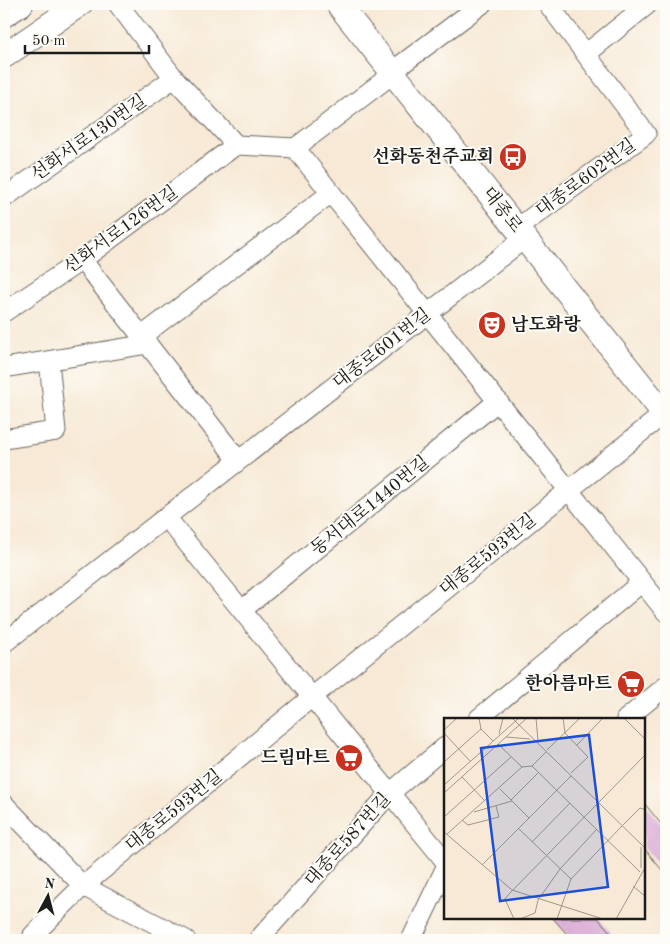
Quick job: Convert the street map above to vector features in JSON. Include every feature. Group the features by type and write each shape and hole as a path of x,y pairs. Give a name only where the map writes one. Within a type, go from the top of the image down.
{"main road":[{"path":"4,15 21,4"},
{"path":"4,56 80,4"},
{"name":"대종로","path":"344,7 398,69 666,410"}],"street":[{"path":"118,4 174,78 236,145 294,148 482,4"},
{"path":"548,4 586,54 648,4"},
{"name":"대종로602번길","path":"526,230 646,134 586,54"},
{"name":"선화서로130번길","path":"4,198 174,78"},
{"name":"선화서로126번길","path":"4,312 82,260 236,145"},
{"path":"294,148 666,612"},
{"path":"4,368 49,361 145,340 331,193"},
{"name":"대종로601번길","path":"4,643 428,314 526,230"},
{"path":"82,260 238,460"},
{"path":"4,439 56,431 49,361"},
{"name":"동서대로1440번길","path":"242,610 498,402"},
{"name":"대종로593번길","path":"35,940 33,935 82,886 666,410"},
{"path":"166,517 444,860"},
{"path":"479,718 642,582"},
{"path":"627,718 666,686"},
{"name":"대종로587번길","path":"258,940 390,793 444,748"},
{"path":"4,804 82,886 186,940"},
{"path":"411,940 444,871"}],"building":[{"path":"645,804 666,830 666,875 645,849"},
{"path":"554,919 599,919 617,940 572,940"}],"place":[{"name":"선화동천주교회","path":"513,157"},
{"name":"남도화랑","path":"492,325"},
{"name":"한아름마트","path":"631,684"},
{"name":"드림마트","path":"349,758"}]}
